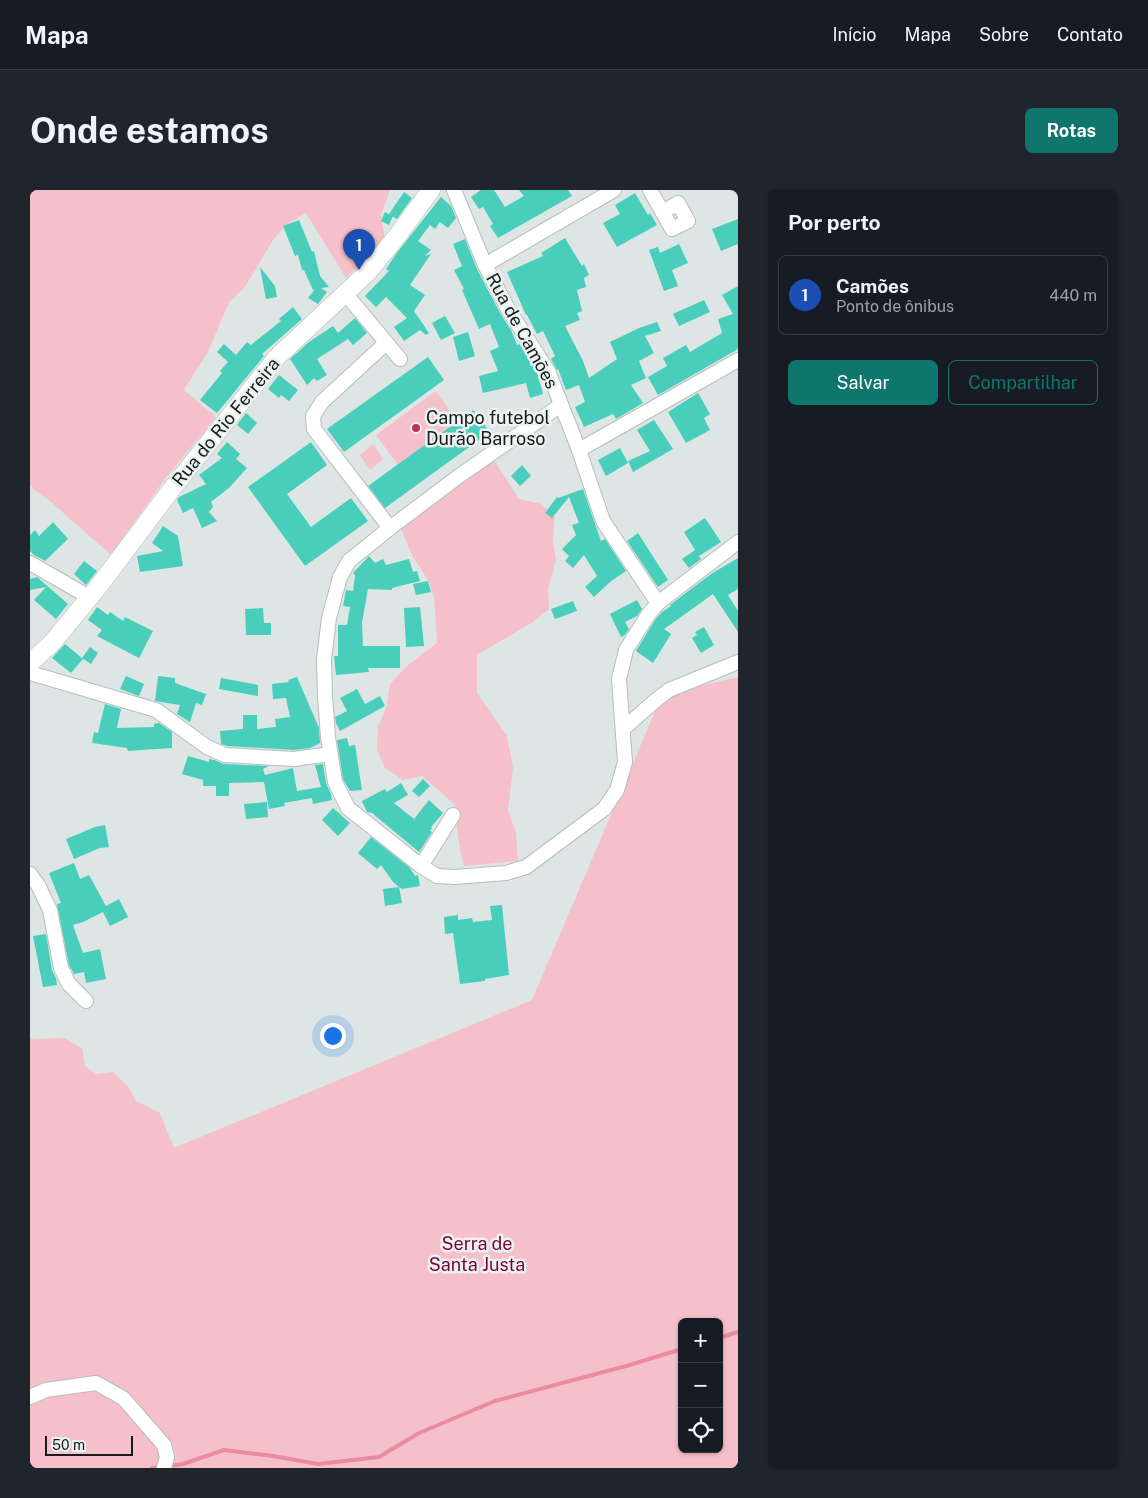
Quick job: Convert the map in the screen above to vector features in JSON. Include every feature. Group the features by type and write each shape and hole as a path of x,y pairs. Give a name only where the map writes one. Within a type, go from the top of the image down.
{"street":[{"name":"Rua do Rio Ferreira","path":"30,663 51,644 89,597 277,357 367,273 398,236 432,190"},
{"name":"Rua de Camões","path":"454,190 486,265 508,309 548,371 579,450 603,521 658,603"},
{"path":"486,265 614,190"},
{"path":"650,190 663,212"},
{"path":"345,293 400,359"},
{"path":"386,343 322,402 313,416 314,429 390,528"},
{"path":"579,450 738,360"},
{"path":"561,405 390,528 349,560 340,577 329,618 324,659 330,754 335,782 348,808 421,866 437,876 455,877 506,874 526,867 604,808 617,790 625,762 619,679 626,650 648,615 658,603 738,542"},
{"path":"30,563 89,597"},
{"path":"623,729 669,690 738,662"},
{"path":"30,673 156,710 208,747 225,755 294,759 330,754"},
{"path":"421,866 453,815"},
{"path":"30,874 38,885 50,910 61,968 69,984 86,1001"},
{"path":"30,1397 46,1390 96,1383 123,1398 164,1445 165,1462"}],"green space":[{"path":"30,190 390,190 381,215 385,240 346,278 306,213 287,224 273,240 245,287 229,302 208,352 184,390 216,417 165,479 111,555 51,502 33,489 30,484"},
{"name":"Campo futebol Durão Barroso","path":"436,391 457,421 398,465 376,435"},
{"path":"373,444 383,459 370,470 360,455"},
{"path":"494,460 519,499 541,504 555,517 553,540 556,560 548,588 549,609 533,622 477,655 477,693 507,736 513,768 508,810 516,833 518,861 464,866 460,851 454,804 422,776 403,780 385,768 377,750 378,727 387,705 390,684 407,666 437,643 434,597 429,582 412,555 400,526 437,498"},
{"name":"Serra de Santa Justa","path":"738,677 738,1468 30,1468 30,1039 64,1038 82,1048 85,1066 96,1074 113,1072 130,1089 136,1101 160,1113 174,1148 532,1000 662,695"}],"building":[{"path":"481,190 494,190 505,207 524,196 519,190 568,190 572,196 498,238 490,226 493,224 483,207 479,209 471,197"},
{"path":"404,192 412,198 397,219 389,214"},
{"path":"635,193 648,215 650,213 657,225 617,247 603,223 620,214 615,205"},
{"path":"441,197 451,206 456,218 448,228 440,222 435,229 430,225 418,241 431,250 425,256 431,254 410,285 425,295 414,311 429,333 426,335 420,330 404,341 394,327 407,318 386,297 376,307 365,296 389,271 386,269 396,254"},
{"path":"385,212 393,216 389,225 381,221"},
{"path":"738,219 738,244 721,251 712,229"},
{"path":"299,220 312,252 314,251 320,276 329,287 321,288 327,292 318,304 308,298 315,289 313,290 304,270 302,270 298,255 295,256 283,226"},
{"path":"565,238 582,266 584,264 589,275 584,278 586,287 577,290 582,311 577,313 580,320 565,326 583,361 589,378 617,359 610,342 639,328 657,322 661,331 645,336 654,353 639,361 646,378 631,385 643,403 616,419 613,414 584,427 575,407 585,402 579,385 566,390 558,369 551,359 555,356 543,331 537,334 526,315 507,272 543,256 541,253"},
{"path":"465,239 477,269 511,330 517,345 520,344 531,366 534,365 543,394 530,398 526,383 483,393 479,376 498,371 490,351 499,347 490,324 479,329 462,290 464,289 454,270 462,266 453,244"},
{"path":"679,244 688,263 672,270 678,286 664,291 649,250 658,247 660,253"},
{"path":"260,267 275,286 277,297 266,299"},
{"path":"738,286 738,349 658,395 648,377 667,366 663,358 686,345 690,352 722,333 718,319 733,314 722,295"},
{"path":"704,300 710,312 679,326 673,314"},
{"path":"293,307 302,319 262,354 264,356 217,413 200,400 222,373 220,371 228,362 217,352 224,344 236,355 247,342 251,345 281,321 279,319"},
{"path":"445,316 455,333 441,340 432,323"},
{"path":"355,318 367,333 353,345 348,339 317,359 327,375 317,381 314,378 307,385 290,359 309,342 333,326 338,333"},
{"path":"468,332 475,356 459,361 453,337"},
{"path":"428,357 444,380 344,452 327,429"},
{"path":"279,375 298,390 289,401 281,395 279,398 268,389"},
{"path":"698,393 710,414 704,418 710,430 686,443 668,412"},
{"path":"473,410 490,432 385,508 368,486"},
{"path":"246,413 257,423 248,434 237,425"},
{"path":"654,420 673,449 633,472 628,461 650,451 637,430"},
{"path":"227,442 240,454 236,459 247,468 230,487 211,502 213,507 209,512 217,521 202,528 193,508 183,513 177,500 179,497 206,484 199,475 222,458 217,454"},
{"path":"311,442 327,465 287,494 311,527 351,498 368,521 305,566 248,487"},
{"path":"620,448 628,463 606,476 598,460"},
{"path":"522,465 531,476 520,486 511,476"},
{"path":"583,489 601,541 605,539 626,571 610,582 594,597 585,587 597,576 584,555 573,568 565,561 569,556 562,549 576,535 572,525 579,523 569,497 552,518 545,513 557,497"},
{"path":"705,518 721,542 699,556 701,559 689,568 682,559 695,550 684,532"},
{"path":"53,522 68,539 45,561 30,551 30,535 35,530 39,536"},
{"path":"163,526 178,536 183,566 140,572 137,556 163,551 152,543"},
{"path":"638,533 668,580 658,587 627,541"},
{"path":"369,556 375,563 383,559 386,565 409,559 413,572 417,571 420,581 392,588 392,590 368,589 362,622 363,646 400,646 400,668 368,668 369,672 336,675 334,656 338,656 338,625 347,625 350,607 343,606 346,590 353,591 355,575 353,573"},
{"path":"738,558 738,589 728,595 738,611 738,632 713,594 664,629 671,634 653,663 636,651 662,612 711,574"},
{"path":"84,561 97,571 86,585 74,574"},
{"path":"37,577 68,604 56,619 34,600 46,587 30,590 30,579"},
{"path":"428,581 431,592 416,595 413,584"},
{"path":"637,600 642,609 637,616 625,622 629,629 621,637 610,614"},
{"path":"573,601 577,611 555,619 551,609"},
{"path":"97,607 108,615 110,612 123,621 125,617 153,631 139,658 97,636 102,630 88,620"},
{"path":"420,607 424,646 406,647 404,608"},
{"path":"263,608 264,623 271,623 271,635 246,635 245,609"},
{"path":"704,627 714,645 701,653 692,638 697,635 695,632"},
{"path":"65,644 83,659 71,673 52,658"},
{"path":"90,647 98,653 91,664 82,658"},
{"path":"126,676 144,684 139,696 120,689"},
{"path":"158,676 175,678 175,683 206,694 202,705 196,703 190,722 177,714 180,705 155,701"},
{"path":"297,677 319,728 320,743 310,748 294,750 227,746 221,744 220,731 243,729 243,715 257,715 257,729 276,727 275,719 290,717 286,698 273,699 272,684 289,682 288,680"},
{"path":"221,678 258,685 258,696 219,689"},
{"path":"357,689 365,704 380,696 385,706 340,731 335,717 347,711 340,698"},
{"path":"105,704 121,709 117,728 154,727 154,724 159,723 172,732 172,748 128,751 127,748 92,743 94,732 98,733"},
{"path":"347,738 349,746 355,745 362,790 350,791 343,779 337,740"},
{"path":"188,756 209,762 209,759 214,760 224,764 269,766 263,769 265,775 293,768 297,791 321,787 315,765 323,764 326,783 332,800 313,804 312,798 284,803 285,806 269,809 264,782 229,783 229,796 216,796 216,786 203,786 203,780 182,774"},
{"path":"423,779 430,786 419,797 412,791"},
{"path":"401,783 408,795 394,803 414,819 429,800 443,813 431,827 430,831 432,832 419,852 372,813 367,812 362,801 385,789 387,792"},
{"path":"267,802 268,817 246,819 244,804"},
{"path":"333,808 350,823 338,836 322,820"},
{"path":"105,825 109,847 100,848 74,859 66,839"},
{"path":"371,837 410,868 415,876 418,875 420,886 402,889 393,882 381,865 377,869 358,853"},
{"path":"74,863 80,879 89,875 106,906 119,899 128,917 110,926 103,912 73,925 83,953 100,949 106,979 86,983 84,972 74,974 69,965 57,904 61,903 49,873"},
{"path":"399,887 402,903 385,906 383,889"},
{"path":"502,905 509,975 485,979 485,981 460,984 453,933 445,934 444,917 458,915 458,920 472,918 473,922 492,920 490,906"},
{"path":"46,934 52,970 57,985 43,987 33,936"}],"waterway":[{"path":"723,1337 738,1332"},
{"path":"168,1466 183,1464 224,1450 318,1464 379,1457 419,1433 495,1401 678,1350"},
{"path":"152,1468 162,1467"}],"place":[{"name":"Camões","path":"359,270"},
{"name":"Campo futebol Durão Barroso","path":"416,428"}]}
